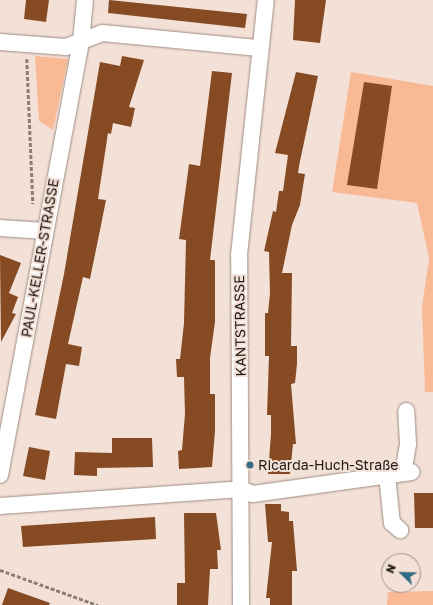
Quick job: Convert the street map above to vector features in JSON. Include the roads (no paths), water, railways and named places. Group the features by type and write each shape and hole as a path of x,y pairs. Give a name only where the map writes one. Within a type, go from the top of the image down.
{"street":[{"name":"PAUL-KELLER-STRASSE","path":"0,475 4,426 40,231 81,42 85,0"},
{"name":"KANTSTRASSE","path":"241,605 239,255 259,48 266,0"},
{"path":"0,42 66,47 102,33 259,48"},
{"path":"0,228 40,231"},
{"path":"0,506 241,489 253,494 407,472 408,444 406,411"},
{"path":"387,475 392,523 400,530"}],"place":[{"name":"Ricarda-Huch-Straße","path":"250,465"}]}
